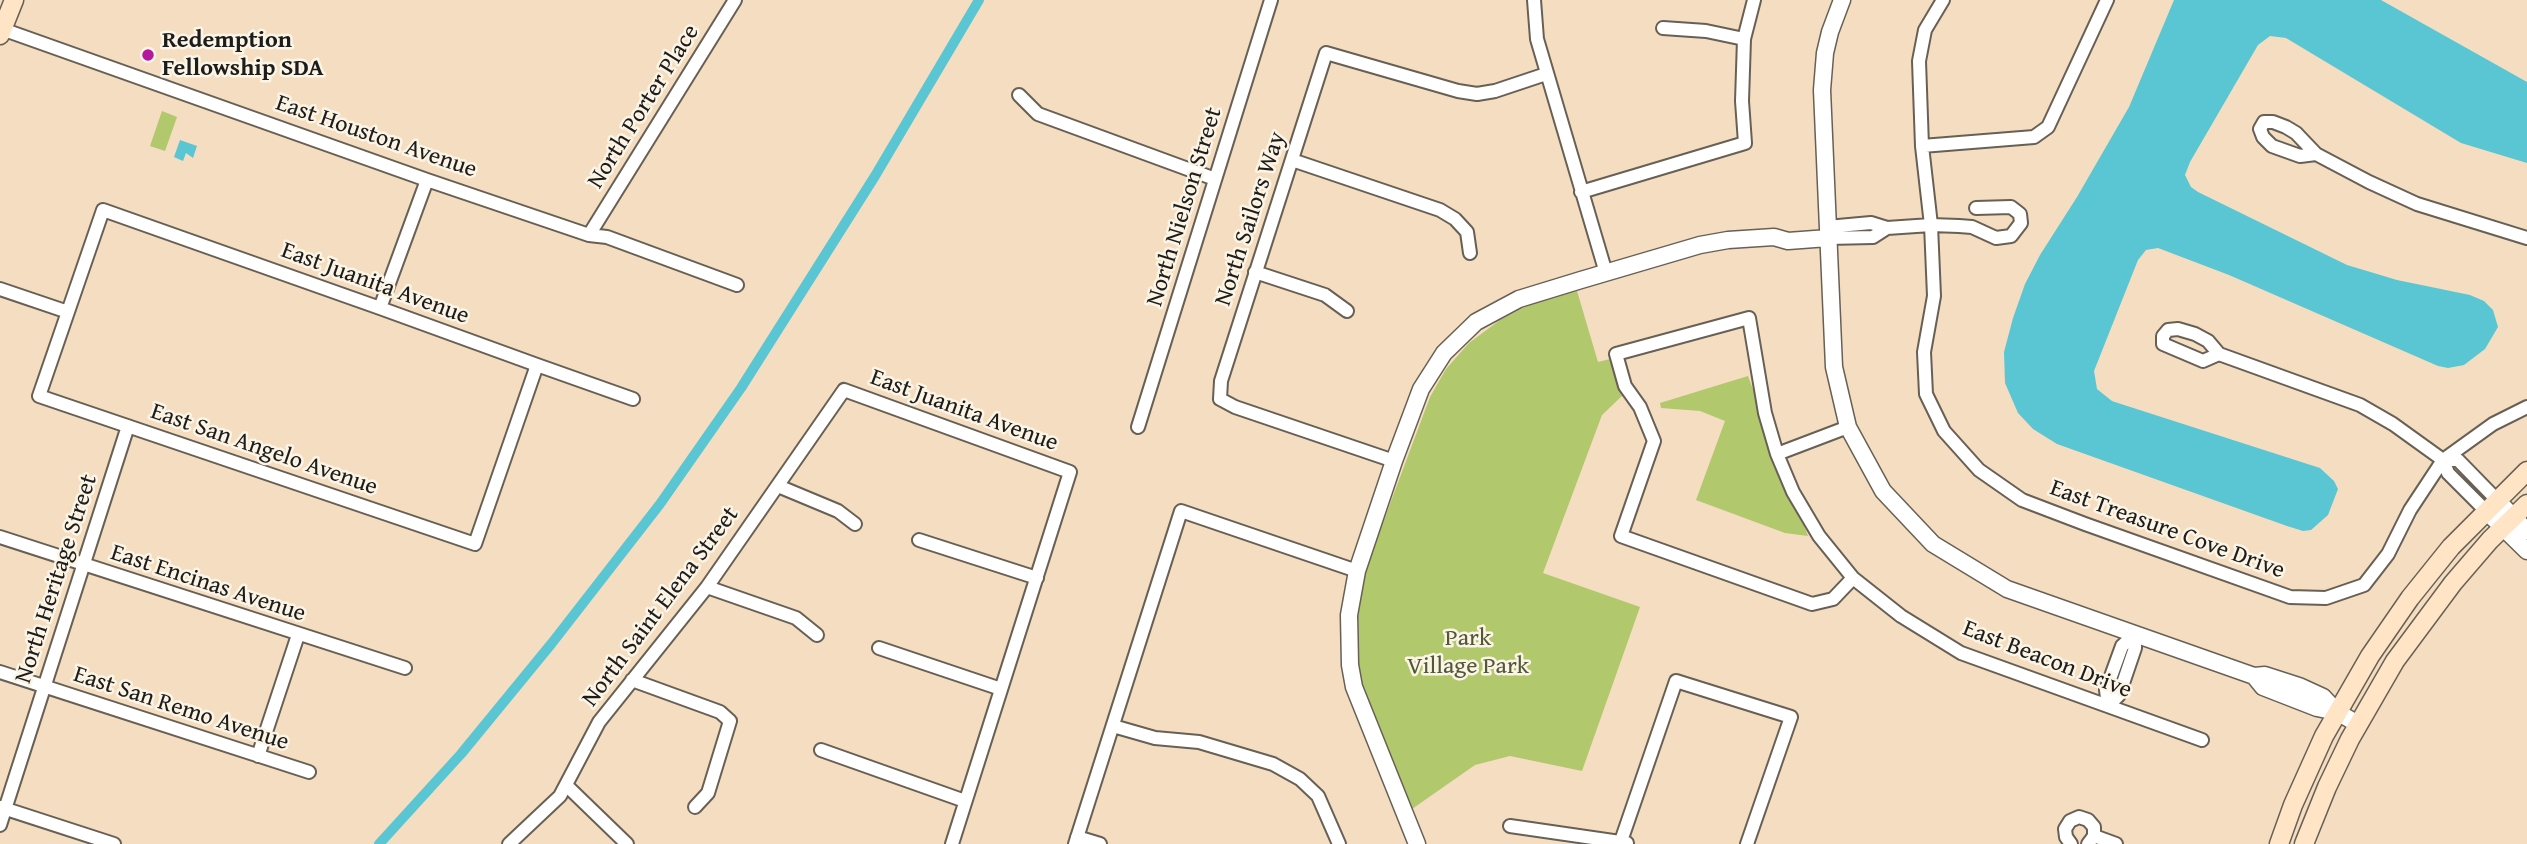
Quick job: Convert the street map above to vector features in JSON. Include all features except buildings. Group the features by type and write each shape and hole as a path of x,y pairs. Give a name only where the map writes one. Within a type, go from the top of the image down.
{"main road":[{"path":"1,31 14,0"},
{"path":"2279,844 2304,780 2337,712 2370,656 2410,598 2452,547 2527,471"},
{"path":"2304,844 2327,787 2358,724 2395,661 2433,608 2490,540 2527,504"}],"street":[{"name":"North Porter Place","path":"589,235 735,0"},
{"name":"North Nielson Street","path":"1139,427 1271,0"},
{"path":"1534,0 1533,16 1546,74 1606,273"},
{"path":"1581,192 1745,143 1742,101 1744,39 1754,0"},
{"path":"1842,0 1830,32 1822,71 1834,367 1849,427 1883,491 1933,544 2007,589 2254,676 2263,687 2316,708 2337,712 2358,724"},
{"name":"East Treasure Cove Drive","path":"1943,0 1925,30 1919,61 1922,146 1931,225 1934,296 1924,352 1926,394 1944,431 1979,470 2022,500 2290,597 2326,598 2364,585 2388,554 2410,510 2443,460 2493,424 2527,407"},
{"path":"1922,146 2034,136 2048,127 2107,0"},
{"path":"1663,29 1706,31 1744,39"},
{"name":"East Houston Avenue","path":"1,31 427,180 589,235 607,237 737,285"},
{"name":"North Sailors Way","path":"1394,461 1235,407 1220,399 1222,380 1255,272 1326,53 1458,91 1478,93 1495,91 1546,74"},
{"path":"1019,95 1038,114 1215,179"},
{"path":"2316,154 2417,204 2527,237"},
{"path":"1292,160 1440,210 1455,219 1467,232 1470,253"},
{"path":"380,308 427,180"},
{"path":"1417,844 1354,687 1350,665 1349,615 1357,571 1420,389 1444,354 1476,321 1519,299 1713,243 1773,237 1788,241 1828,233 1873,237 1887,228 1931,225 1972,227 1996,238 2011,236 2021,223 2020,214 2011,207 1976,208"},
{"name":"East Juanita Avenue","path":"68,312 103,210 633,399"},
{"path":"1255,272 1325,295 1347,311"},
{"path":"0,289 68,312"},
{"name":"East San Angelo Avenue","path":"68,312 39,396 475,544 537,365"},
{"name":"East Beacon Drive","path":"1853,578 1833,599 1812,604 1620,536 1654,441 1640,407 1625,386 1616,354 1749,318 1765,414 1777,454 1793,492 1819,536 1853,578 1901,616 1961,653 2202,740"},
{"path":"2218,354 2360,405 2393,424 2443,460 2448,473 2491,505 2508,523 2527,551"},
{"name":"East Juanita Avenue","path":"844,390 1070,472 1037,578"},
{"name":"North Saint Elena Street","path":"515,842 567,786 599,722 706,587 844,390"},
{"name":"North Heritage Street","path":"0,825 3,808 128,426"},
{"path":"1777,454 1849,427"},
{"path":"778,486 838,511 855,524"},
{"path":"1100,844 1076,841 1181,511 1357,571"},
{"path":"2508,523 2527,531"},
{"name":"East Encinas Avenue","path":"0,537 405,668"},
{"path":"919,540 1037,578 952,844"},
{"path":"706,587 796,618 817,635"},
{"path":"2108,706 2106,690 2122,646 2135,634"},
{"path":"258,756 298,635"},
{"path":"879,648 1001,689"},
{"name":"East San Remo Avenue","path":"0,671 309,772"},
{"path":"632,680 720,712 730,720 708,793 695,807"},
{"path":"1510,826 1623,843 1676,681 1791,718 1746,844"},
{"path":"1113,726 1155,738 1199,742 1273,764 1300,779 1318,796 1339,844"},
{"path":"821,750 965,801"},
{"path":"567,786 626,844"},
{"path":"3,808 114,844"},
{"path":"2071,844 2065,829 2074,818 2084,818 2091,823 2091,840 2116,844"}],"green space":[{"path":"162,111 177,117 165,151 150,146"},
{"name":"Park Village Park","path":"1577,291 1598,362 1610,359 1622,396 1602,415 1543,573 1640,607 1582,771 1510,756 1475,765 1412,809 1365,697 1358,660 1357,612 1372,552 1430,397 1446,369 1469,343 1500,320 1529,305"},
{"path":"1748,376 1808,536 1785,533 1696,500 1725,421 1700,411 1661,408 1660,403"}],"water":[{"path":"2174,0 2381,0 2527,82 2527,163 2461,143 2286,38 2270,36 2258,45 2185,175 2191,187 2198,192 2347,265 2397,280 2470,295 2484,301 2493,310 2498,327 2485,349 2464,365 2448,368 2438,366 2229,275 2158,248 2146,250 2138,260 2094,371 2097,389 2112,401 2320,468 2334,481 2338,489 2328,515 2311,530 2303,531 2287,526 2057,444 2033,429 2018,413 2005,383 2004,352 2025,284 2129,107"},
{"path":"180,140 197,146 193,158 186,153 183,161 174,157"}],"waterway":[{"path":"379,844 461,754 660,504 741,388 875,176 979,0"}],"place":[{"name":"Redemption Fellowship SDA","path":"148,55"}]}
